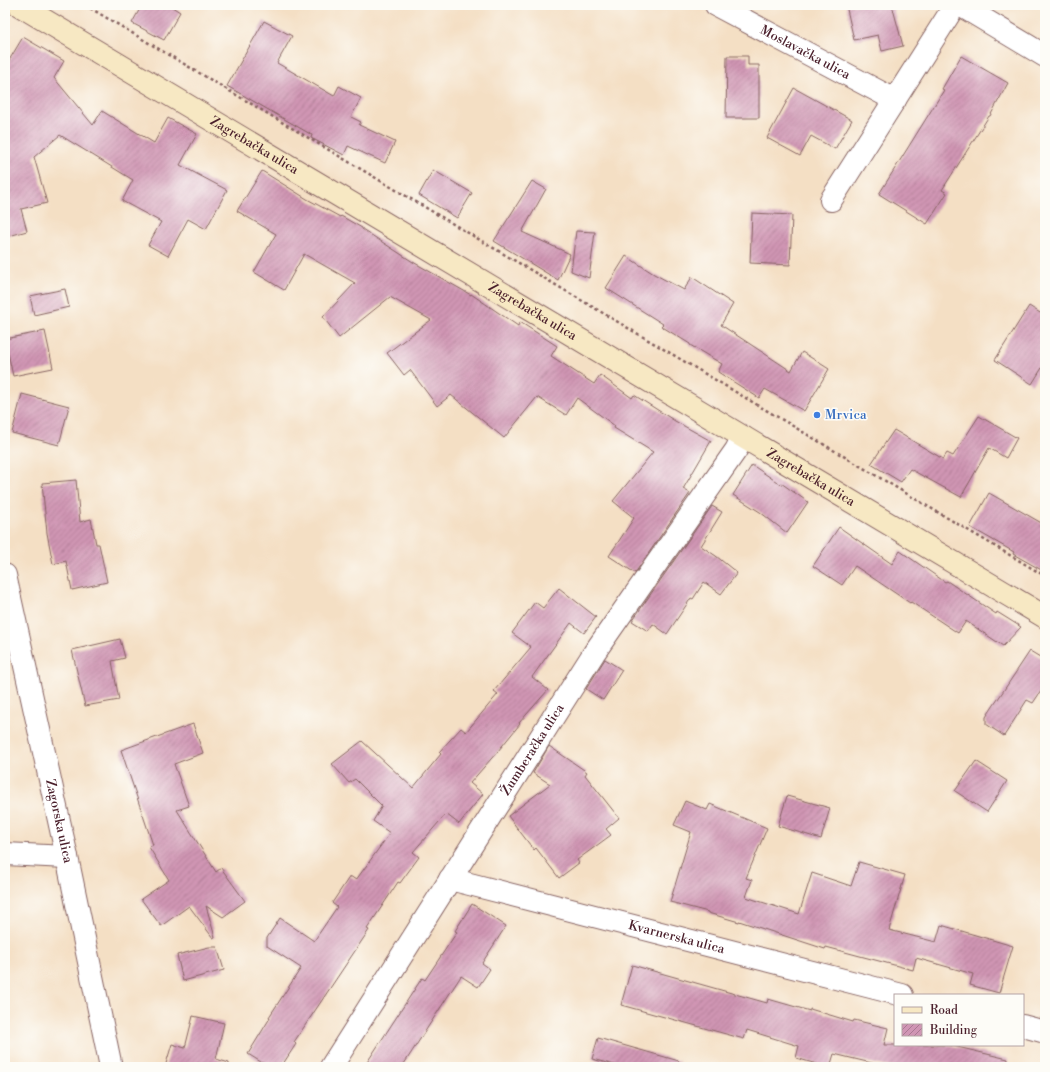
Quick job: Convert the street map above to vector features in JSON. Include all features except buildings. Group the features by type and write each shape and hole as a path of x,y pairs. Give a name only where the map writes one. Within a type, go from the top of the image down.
{"main road":[{"name":"Zagrebačka ulica","path":"19,5 1045,617"}],"street":[{"name":"Moslavačka ulica","path":"716,5 894,100"},
{"path":"831,200 955,5"},
{"path":"960,5 1045,56"},
{"name":"Žumberačka ulica","path":"331,1067 594,653 736,450 743,437"},
{"name":"Zagorska ulica","path":"5,575 67,857 111,1067"},
{"path":"5,854 67,857"},
{"name":"Kvarnerska ulica","path":"450,879 898,994"},
{"path":"1024,1026 1045,1032"}],"path":[{"path":"85,5 1045,576"}],"place":[{"name":"Mrvica","path":"817,415"}]}
